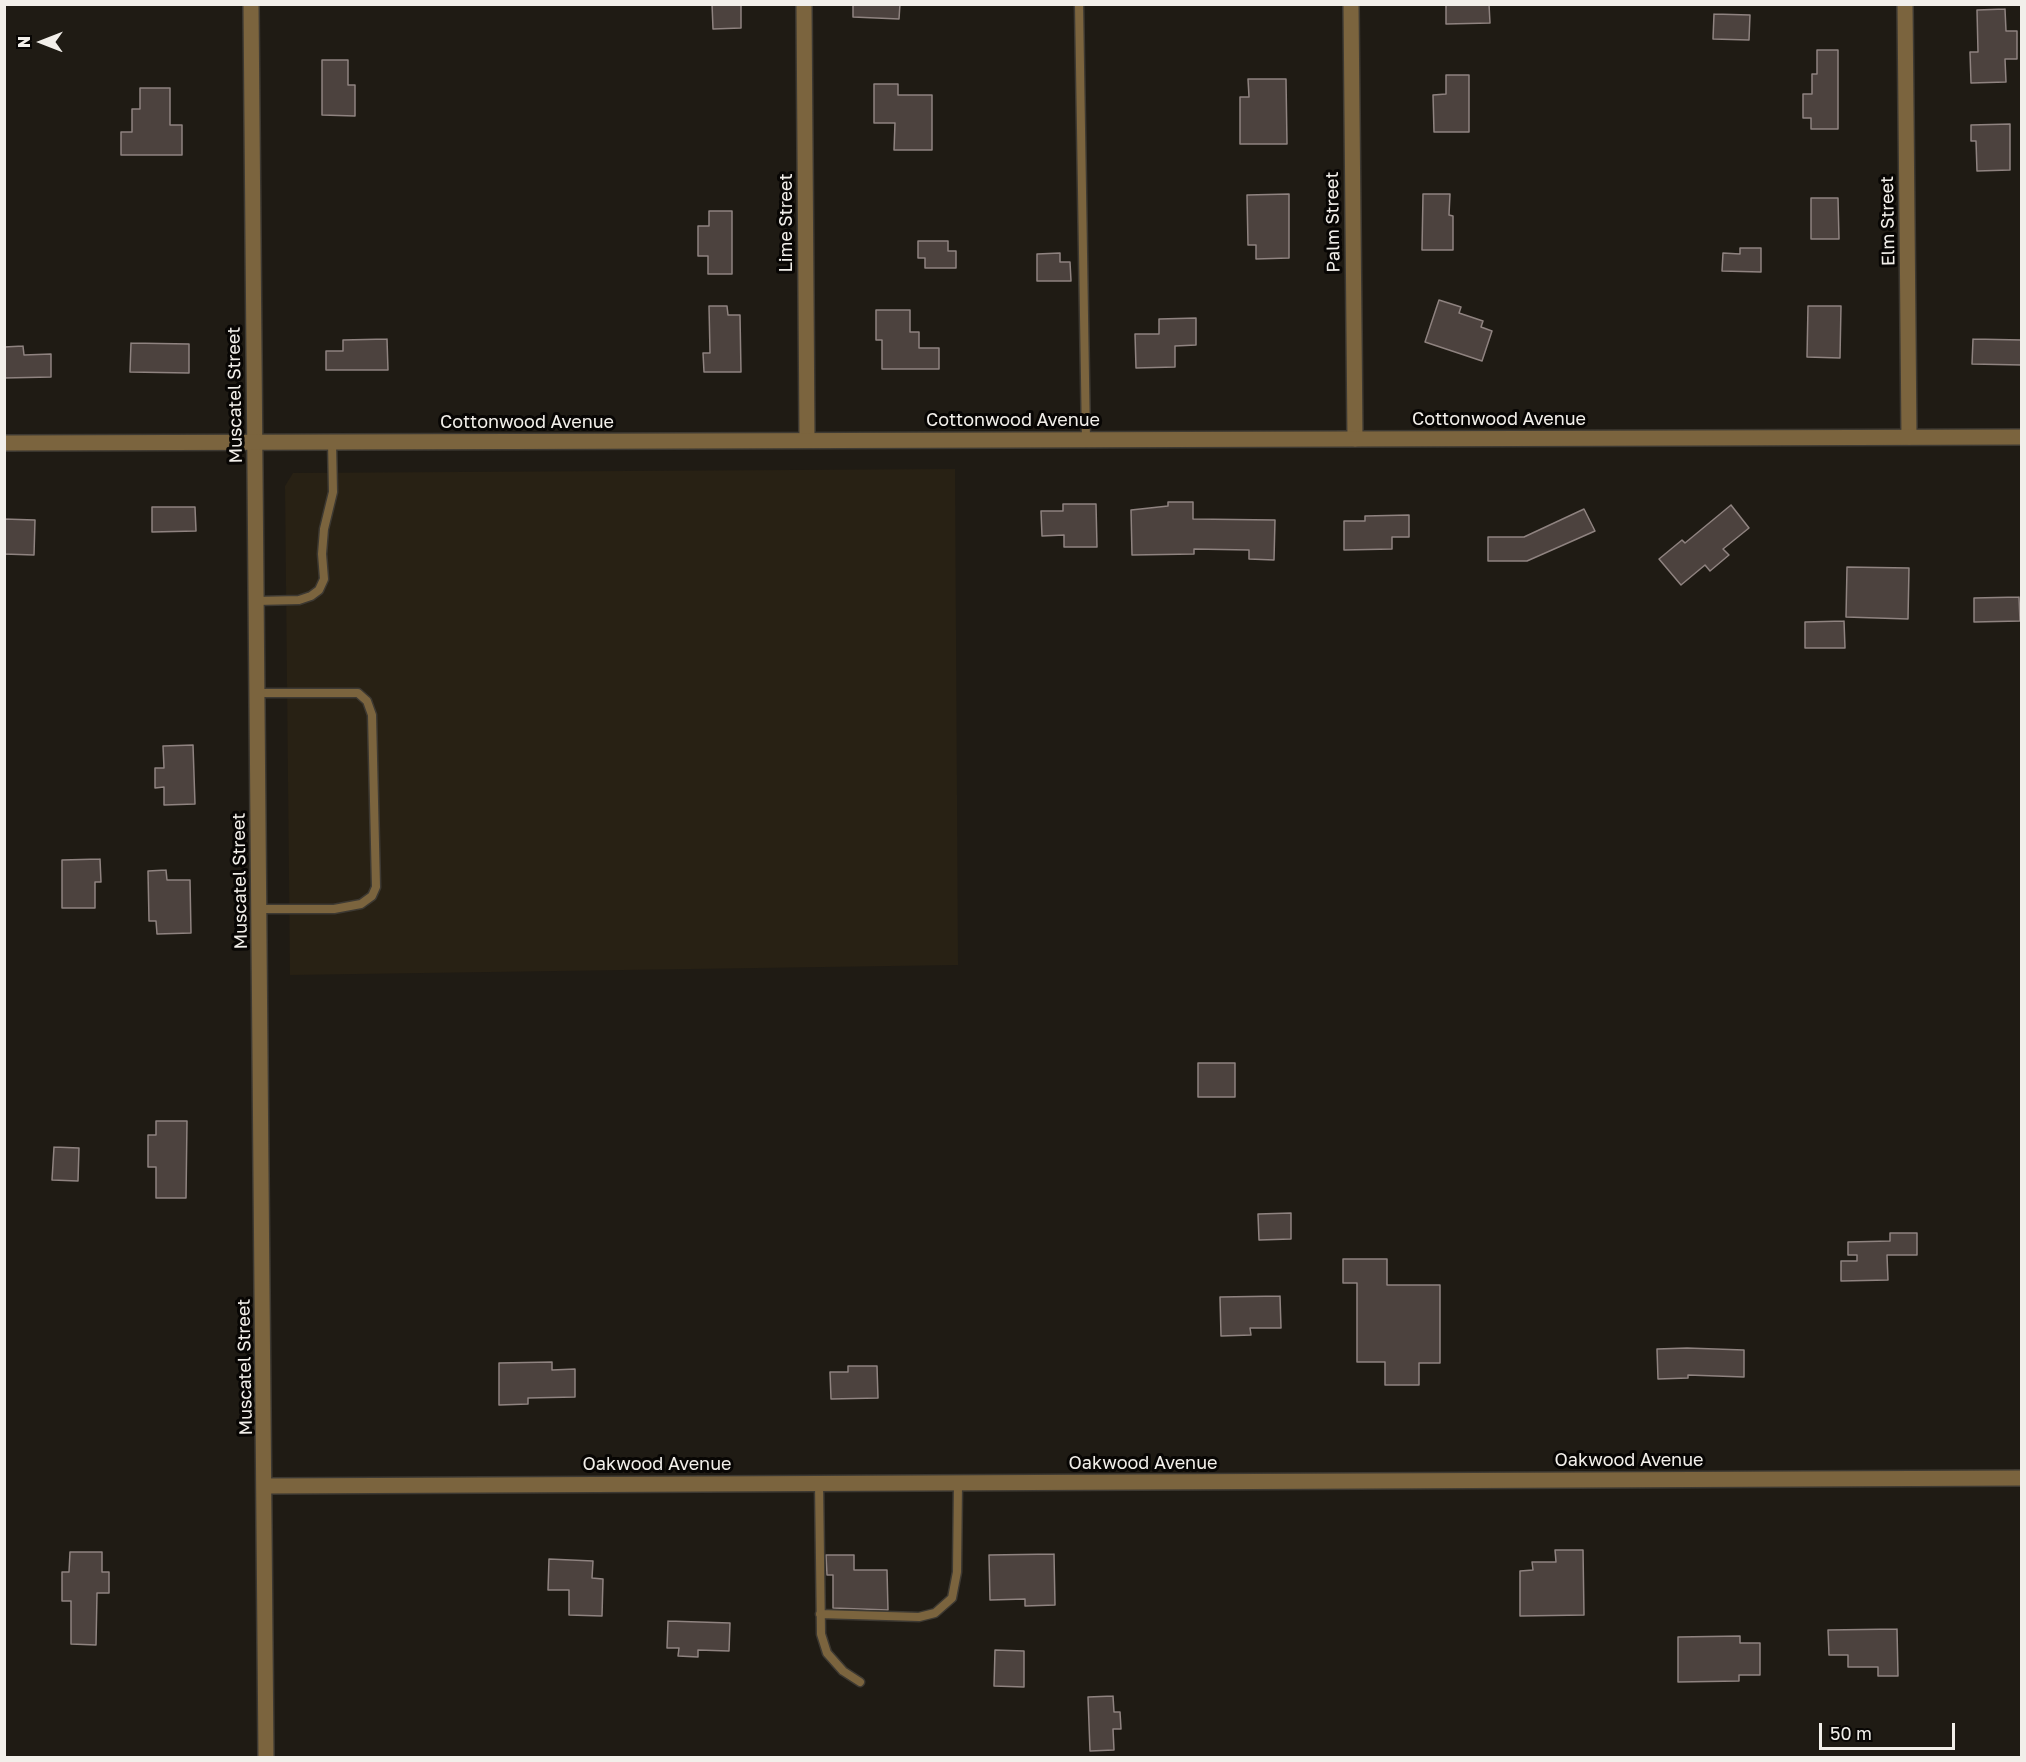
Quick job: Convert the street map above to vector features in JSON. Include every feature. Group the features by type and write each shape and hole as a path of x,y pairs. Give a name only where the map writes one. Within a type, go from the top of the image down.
{"street":[{"name":"Muscatel Street","path":"251,4 266,1758"},
{"name":"Lime Street","path":"804,4 807,441"},
{"name":"Palm Street","path":"1351,4 1355,439"},
{"name":"Elm Street","path":"1905,4 1910,437"},
{"name":"Cottonwood Avenue","path":"4,443 2022,436"},
{"name":"Oakwood Avenue","path":"265,1486 2022,1478"}],"lane":[{"path":"1079,4 1086,440"},
{"path":"256,601 299,600 319,590 324,579 322,554 324,529 333,492 332,442"},
{"path":"257,693 358,693 367,701 372,715 376,887 372,896 361,904 352,906 334,909 260,909"},
{"path":"819,1483 821,1634 827,1653 843,1671 860,1682"},
{"path":"820,1614 919,1617 935,1613 952,1598 957,1572 958,1483"}],"shaded area":[{"path":"955,469 958,965 290,975 285,486 293,473"}],"building":[{"path":"712,4 741,4 741,28 713,29"},
{"path":"853,4 900,4 899,19 853,17"},
{"path":"1446,4 1489,4 1490,23 1446,24"},
{"path":"2005,9 2006,31 2017,31 2017,59 2005,59 2006,82 1971,83 1970,52 1978,52 1977,10"},
{"path":"1714,14 1750,15 1749,40 1713,39"},
{"path":"1817,50 1838,50 1838,129 1811,129 1811,118 1803,118 1803,94 1812,94 1812,74 1817,74"},
{"path":"322,60 348,60 348,85 355,85 355,116 322,115"},
{"path":"1446,75 1469,75 1469,132 1434,132 1433,95 1446,94"},
{"path":"1248,79 1286,79 1287,144 1240,144 1240,97 1249,97"},
{"path":"874,84 898,84 898,95 932,95 932,150 894,150 895,123 874,123"},
{"path":"140,88 170,88 170,125 182,125 182,155 121,155 121,132 132,132 132,109 140,109"},
{"path":"2010,124 2010,170 1977,171 1976,141 1971,141 1971,125"},
{"path":"1289,194 1289,258 1256,259 1256,245 1248,245 1247,195"},
{"path":"1423,194 1450,194 1449,215 1453,216 1453,250 1422,250"},
{"path":"1811,198 1838,198 1839,239 1811,239"},
{"path":"709,211 732,211 732,274 708,274 708,256 698,256 698,226 709,226"},
{"path":"918,241 948,241 948,251 956,251 956,268 925,268 925,258 918,258"},
{"path":"1740,248 1761,248 1761,272 1722,271 1723,253 1740,254"},
{"path":"1060,253 1060,262 1070,262 1071,281 1037,281 1037,254"},
{"path":"1439,300 1461,307 1459,313 1483,321 1481,327 1492,331 1482,361 1425,342"},
{"path":"709,306 727,306 728,315 740,315 741,372 704,372 703,353 710,353"},
{"path":"1808,306 1841,306 1840,358 1807,357"},
{"path":"876,310 910,310 910,332 919,332 919,348 939,348 939,369 882,369 882,340 876,340"},
{"path":"1196,318 1196,345 1175,346 1175,367 1136,368 1135,334 1159,334 1159,319"},
{"path":"387,339 388,370 326,370 326,351 343,351 343,340"},
{"path":"1973,339 2022,340 2022,365 1972,364"},
{"path":"131,343 189,344 189,373 130,372"},
{"path":"23,346 24,355 51,354 51,377 4,378 4,347"},
{"path":"1168,502 1193,502 1193,519 1275,520 1274,560 1249,559 1249,550 1194,549 1194,554 1132,555 1131,510 1168,506"},
{"path":"1063,504 1096,504 1097,547 1064,547 1064,535 1042,536 1041,511 1063,511"},
{"path":"1731,505 1749,528 1723,549 1729,555 1710,571 1705,565 1681,585 1659,559 1682,540 1685,543"},
{"path":"152,507 195,507 196,531 152,532"},
{"path":"1584,509 1595,531 1527,561 1488,561 1488,537 1524,537"},
{"path":"1409,515 1409,537 1392,537 1392,549 1344,550 1344,521 1365,521 1365,516"},
{"path":"4,519 35,520 34,555 4,554"},
{"path":"1847,567 1909,568 1908,619 1846,617"},
{"path":"2019,597 2020,621 1974,622 1974,598"},
{"path":"1844,621 1845,648 1805,648 1805,622"},
{"path":"193,745 195,804 164,805 164,787 155,788 155,768 164,768 163,746"},
{"path":"100,859 101,882 95,882 95,908 62,908 62,860"},
{"path":"166,870 167,880 190,880 191,933 157,934 156,921 149,921 148,871"},
{"path":"1198,1063 1235,1063 1235,1097 1198,1097"},
{"path":"156,1121 187,1121 186,1198 156,1198 156,1167 148,1167 148,1135 156,1135"},
{"path":"54,1147 79,1148 78,1181 52,1180"},
{"path":"1291,1213 1291,1239 1259,1240 1258,1214"},
{"path":"1890,1233 1917,1233 1917,1255 1887,1255 1888,1280 1841,1281 1841,1261 1857,1261 1857,1255 1848,1255 1848,1242 1890,1241"},
{"path":"1343,1259 1387,1259 1387,1285 1440,1285 1440,1363 1419,1363 1419,1385 1385,1385 1385,1362 1357,1362 1357,1283 1343,1283"},
{"path":"1280,1296 1281,1328 1250,1328 1251,1335 1221,1336 1220,1297"},
{"path":"1657,1349 1744,1350 1744,1377 1688,1375 1688,1378 1658,1379"},
{"path":"552,1362 552,1370 575,1369 575,1397 528,1398 528,1404 499,1405 499,1363"},
{"path":"848,1366 877,1366 878,1398 831,1399 830,1372 848,1372"},
{"path":"1555,1550 1583,1550 1584,1615 1520,1616 1520,1571 1533,1570 1532,1562 1556,1562"},
{"path":"70,1552 102,1552 102,1572 109,1572 109,1593 97,1593 96,1645 71,1644 71,1601 62,1601 62,1572 69,1572"},
{"path":"1054,1554 1055,1605 1025,1606 1025,1599 990,1600 989,1555"},
{"path":"826,1555 854,1555 854,1570 887,1570 888,1610 833,1608 833,1575 827,1575"},
{"path":"549,1559 593,1561 592,1578 603,1579 602,1616 569,1615 569,1590 548,1590"},
{"path":"668,1621 730,1623 729,1651 698,1650 698,1657 678,1656 679,1648 667,1648"},
{"path":"1897,1629 1898,1676 1878,1676 1878,1667 1848,1667 1848,1655 1829,1655 1828,1630"},
{"path":"1740,1636 1740,1643 1760,1643 1760,1675 1739,1675 1739,1681 1678,1682 1678,1637"},
{"path":"995,1650 1024,1651 1024,1687 994,1686"},
{"path":"1113,1696 1114,1712 1120,1712 1121,1729 1113,1729 1114,1750 1090,1751 1088,1697"}]}
